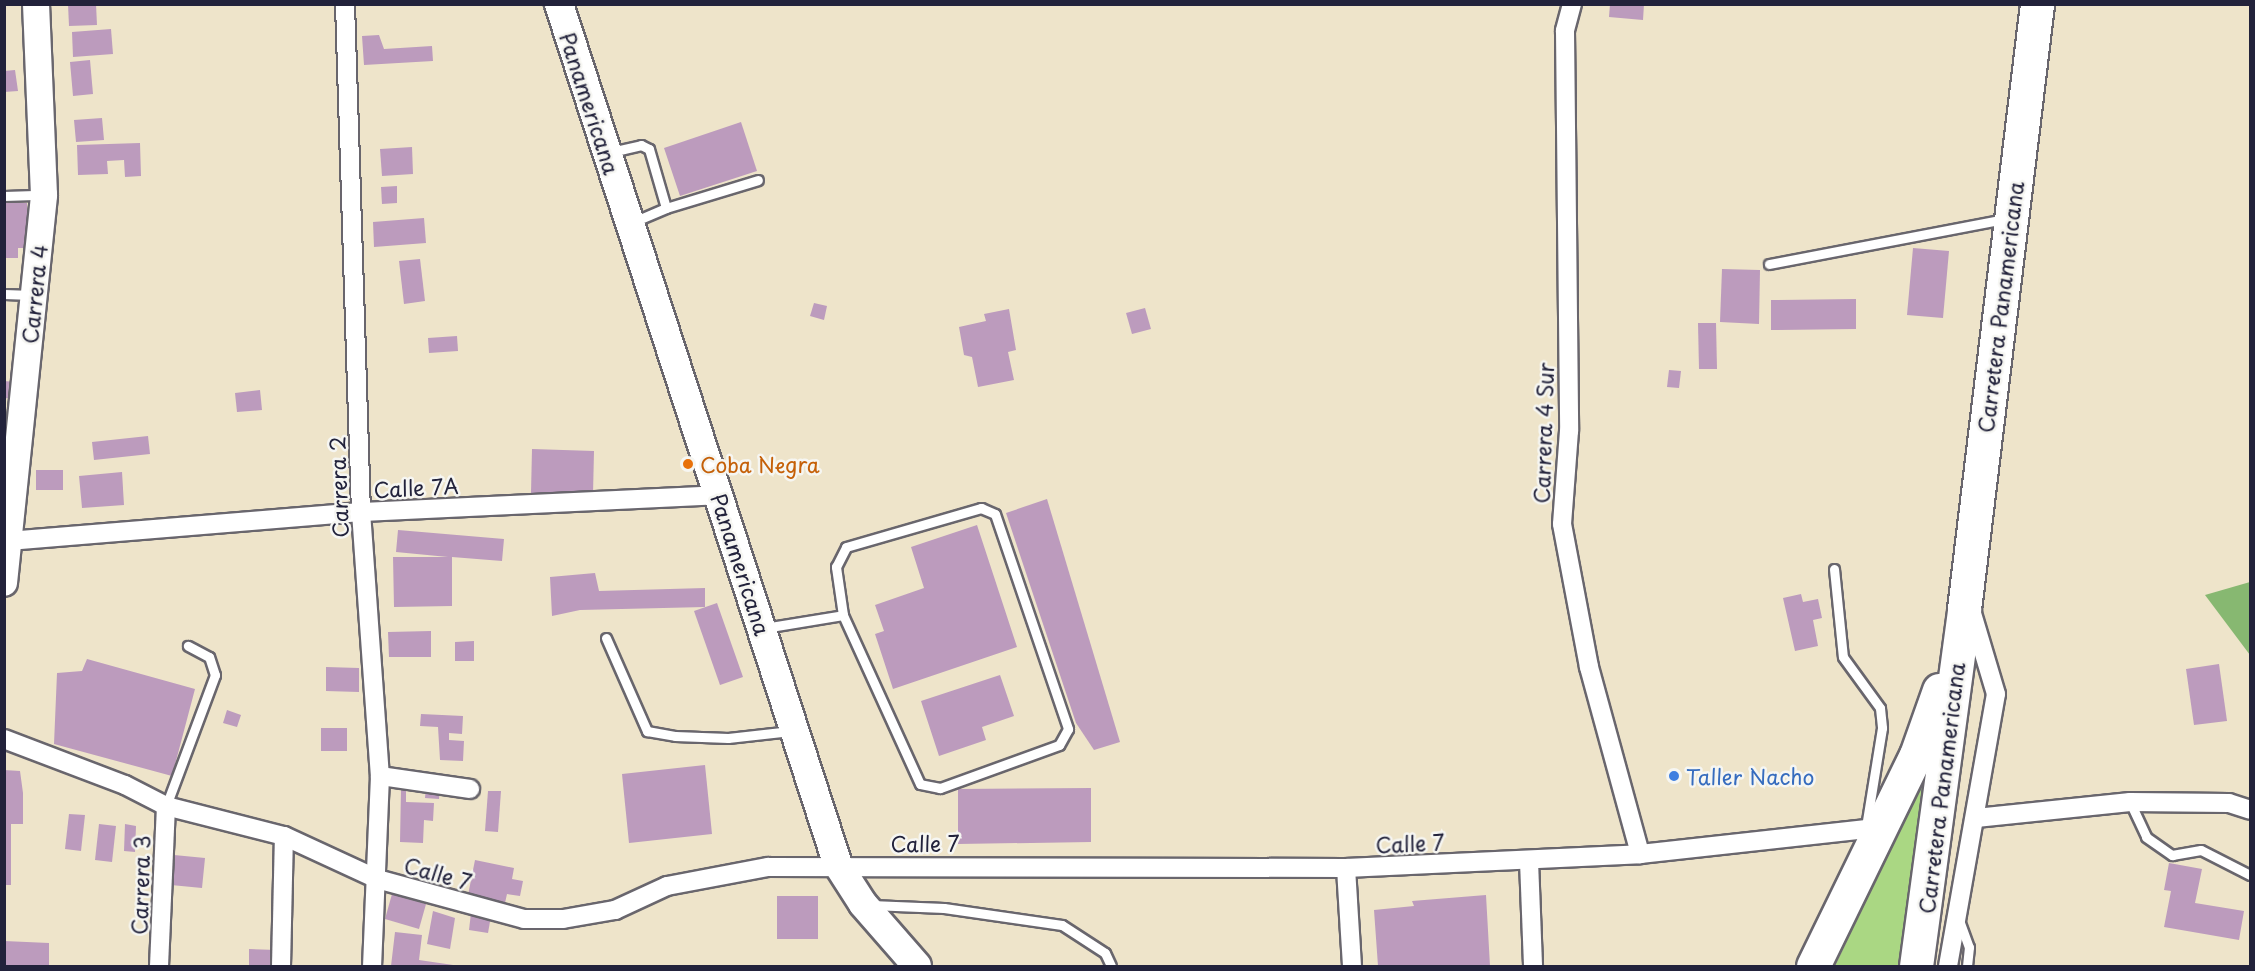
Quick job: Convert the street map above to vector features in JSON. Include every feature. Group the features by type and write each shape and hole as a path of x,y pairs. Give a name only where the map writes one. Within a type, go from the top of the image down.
{"highway":[{"name":"Carretera Panamericana","path":"1916,966 1965,601 2037,4"},
{"name":"Carretera Panamericana","path":"1813,966 1874,828 1934,708 1965,601"}],"main road":[{"name":"Panamericana","path":"559,4 687,408 719,495 838,865 863,904 917,966"}],"street":[{"name":"Carrera 4","path":"4,583 44,195 36,4"},
{"name":"Carrera 2","path":"345,4 361,512 380,776 372,966"},
{"name":"Carrera 4 Sur","path":"1572,4 1565,32 1569,431 1562,524 1589,668 1640,854"},
{"name":"Calle 7A","path":"8,541 361,512 719,495"},
{"path":"1948,966 1959,920 1996,694 1965,601"},
{"name":"Calle 7","path":"4,739 125,785 166,806 284,836 377,879 514,916 563,919 615,910 667,886 719,873 768,867 838,865 1346,868 1640,854 1874,828"},
{"path":"380,776 470,789"},
{"path":"1976,818 2130,802 2229,803 2250,810"},
{"name":"Carrera 3","path":"159,966 166,806"},
{"path":"281,966 284,836"},
{"path":"1529,861 1533,966"},
{"path":"1346,868 1352,966"}],"lane":[{"path":"606,154 641,145 649,149 666,208"},
{"path":"629,224 666,208 758,180"},
{"path":"4,196 44,195"},
{"path":"1768,264 2011,217"},
{"path":"4,294 34,296"},
{"path":"981,508 995,514 1068,729 1059,745 940,788 920,784 843,615 836,567 846,548 981,508"},
{"path":"1834,569 1843,657 1880,708 1882,728 1874,828"},
{"path":"761,628 843,615"},
{"path":"606,638 647,731 675,736 728,738 795,730"},
{"path":"166,806 215,675 209,657 188,646"},
{"path":"2130,802 2146,837 2172,855 2201,850 2250,875"},
{"path":"863,904 944,908 1062,925 1106,953 1111,966"},
{"path":"1959,920 1969,947 1967,966"}],"green space":[{"path":"2250,582 2250,655 2205,595"},
{"path":"1938,746 1908,966 1835,966"}],"building":[{"path":"68,4 96,4 97,25 69,26"},
{"path":"1610,4 1644,4 1643,20 1609,17"},
{"path":"111,29 113,54 73,57 72,32"},
{"path":"379,35 384,49 432,46 433,61 364,65 362,36"},
{"path":"90,60 93,94 73,96 70,62"},
{"path":"15,70 18,91 4,92 4,71"},
{"path":"102,118 104,140 76,142 74,120"},
{"path":"741,122 757,171 680,196 664,148"},
{"path":"140,143 141,176 125,177 124,160 107,161 108,174 78,175 77,145"},
{"path":"412,147 413,174 382,176 380,149"},
{"path":"397,186 397,203 382,204 381,187"},
{"path":"4,203 27,203 28,248 18,248 18,258 4,258"},
{"path":"424,218 426,243 374,247 373,222"},
{"path":"1913,248 1949,251 1943,318 1907,315"},
{"path":"420,259 425,301 404,304 399,261"},
{"path":"1722,269 1760,270 1759,324 1720,322"},
{"path":"1856,299 1856,329 1771,330 1771,300"},
{"path":"814,303 827,306 824,320 810,316"},
{"path":"1145,308 1151,329 1132,334 1126,313"},
{"path":"1009,309 1016,350 1008,352 1014,380 978,387 972,357 964,355 959,327 986,321 984,314"},
{"path":"1698,323 1716,323 1717,369 1699,369"},
{"path":"457,336 458,351 429,353 428,338"},
{"path":"1669,370 1681,371 1679,388 1667,387"},
{"path":"4,381 16,382 15,399 4,398"},
{"path":"260,390 262,410 237,412 235,393"},
{"path":"148,436 150,454 94,460 92,442"},
{"path":"532,449 594,451 593,494 531,493"},
{"path":"36,470 63,470 63,490 36,490"},
{"path":"122,472 124,505 82,508 79,476"},
{"path":"1047,499 1120,742 1094,750 1076,723 1006,513"},
{"path":"977,525 1017,647 893,689 875,634 884,631 875,605 924,588 911,547"},
{"path":"398,530 504,539 502,561 452,557 452,606 394,607 393,557 448,557 396,552"},
{"path":"595,573 599,591 705,588 705,607 580,610 552,616 550,577"},
{"path":"1801,594 1803,602 1818,599 1822,618 1813,620 1818,646 1795,651 1783,598"},
{"path":"717,603 743,677 720,685 694,611"},
{"path":"431,631 431,657 389,657 388,632"},
{"path":"474,641 474,661 455,661 455,642"},
{"path":"87,659 195,689 172,776 54,744 57,673 82,671"},
{"path":"2219,664 2227,721 2194,725 2186,669"},
{"path":"326,667 359,668 359,692 326,691"},
{"path":"1000,675 1014,716 982,727 986,740 939,756 921,701"},
{"path":"227,710 241,715 237,727 223,723"},
{"path":"421,714 463,716 462,734 449,733 449,740 464,741 463,761 440,760 438,727 420,726"},
{"path":"321,728 347,728 347,751 321,751"},
{"path":"705,765 712,834 629,843 622,774"},
{"path":"4,770 20,771 23,793 23,824 11,824 11,885 4,885"},
{"path":"410,773 441,775 439,799 425,798 426,786"},
{"path":"401,788 406,788 406,802 434,803 433,821 424,820 423,843 400,842"},
{"path":"1091,788 1091,842 958,844 958,789"},
{"path":"488,791 501,791 498,832 485,831"},
{"path":"69,814 85,815 81,851 65,849"},
{"path":"99,824 116,826 112,862 95,860"},
{"path":"125,824 136,826 135,852 124,851"},
{"path":"174,855 205,858 202,888 171,885"},
{"path":"475,860 514,868 512,879 523,881 520,896 507,894 505,903 468,895"},
{"path":"2169,863 2202,869 2195,903 2244,911 2239,940 2164,927 2171,891 2164,890"},
{"path":"392,894 426,904 419,929 385,919"},
{"path":"1486,895 1490,966 1378,966 1374,910 1414,906 1412,901"},
{"path":"777,896 818,896 818,939 777,939"},
{"path":"433,911 455,918 450,949 427,944"},
{"path":"471,913 491,916 488,933 469,930"},
{"path":"395,932 422,935 419,960 460,966 391,966"},
{"path":"4,941 49,943 49,966 4,966"},
{"path":"249,949 277,950 277,966 249,966"}],"place":[{"name":"Coba Negra","path":"688,464"},
{"name":"Taller Nacho","path":"1674,776"}]}
